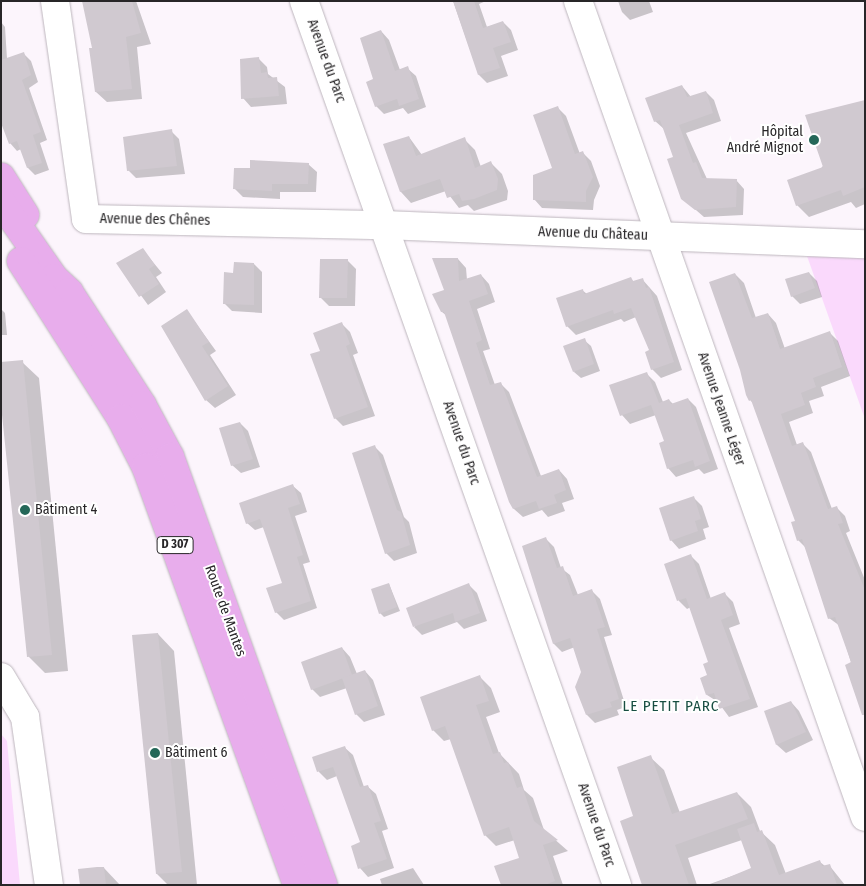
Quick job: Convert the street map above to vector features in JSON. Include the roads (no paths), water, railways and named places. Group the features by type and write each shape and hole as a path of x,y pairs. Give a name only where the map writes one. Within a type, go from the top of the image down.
{"main road":[{"name":"D 307","path":"1,177 62,272 69,292"},
{"name":"Route de Mantes","path":"1,202 54,278 69,292 142,405 170,457 323,885"},
{"name":"Route de Mantes","path":"1,230 121,418 146,467 297,885"}],"street":[{"name":"Avenue des Chênes","path":"55,1 86,219 384,225"},
{"name":"Avenue du Parc","path":"304,1 617,885"},
{"name":"Avenue Jeanne Léger","path":"578,1 865,818"},
{"name":"Avenue du Château","path":"384,225 865,244"},
{"path":"1,677 25,717 49,885"}],"place":[{"name":"Hôpital André Mignot","path":"814,140"},
{"name":"Bâtiment 4","path":"25,510"},
{"name":"Bâtiment 6","path":"155,753"}],"district":[{"name":"LE PETIT PARC","path":"671,707"}]}
